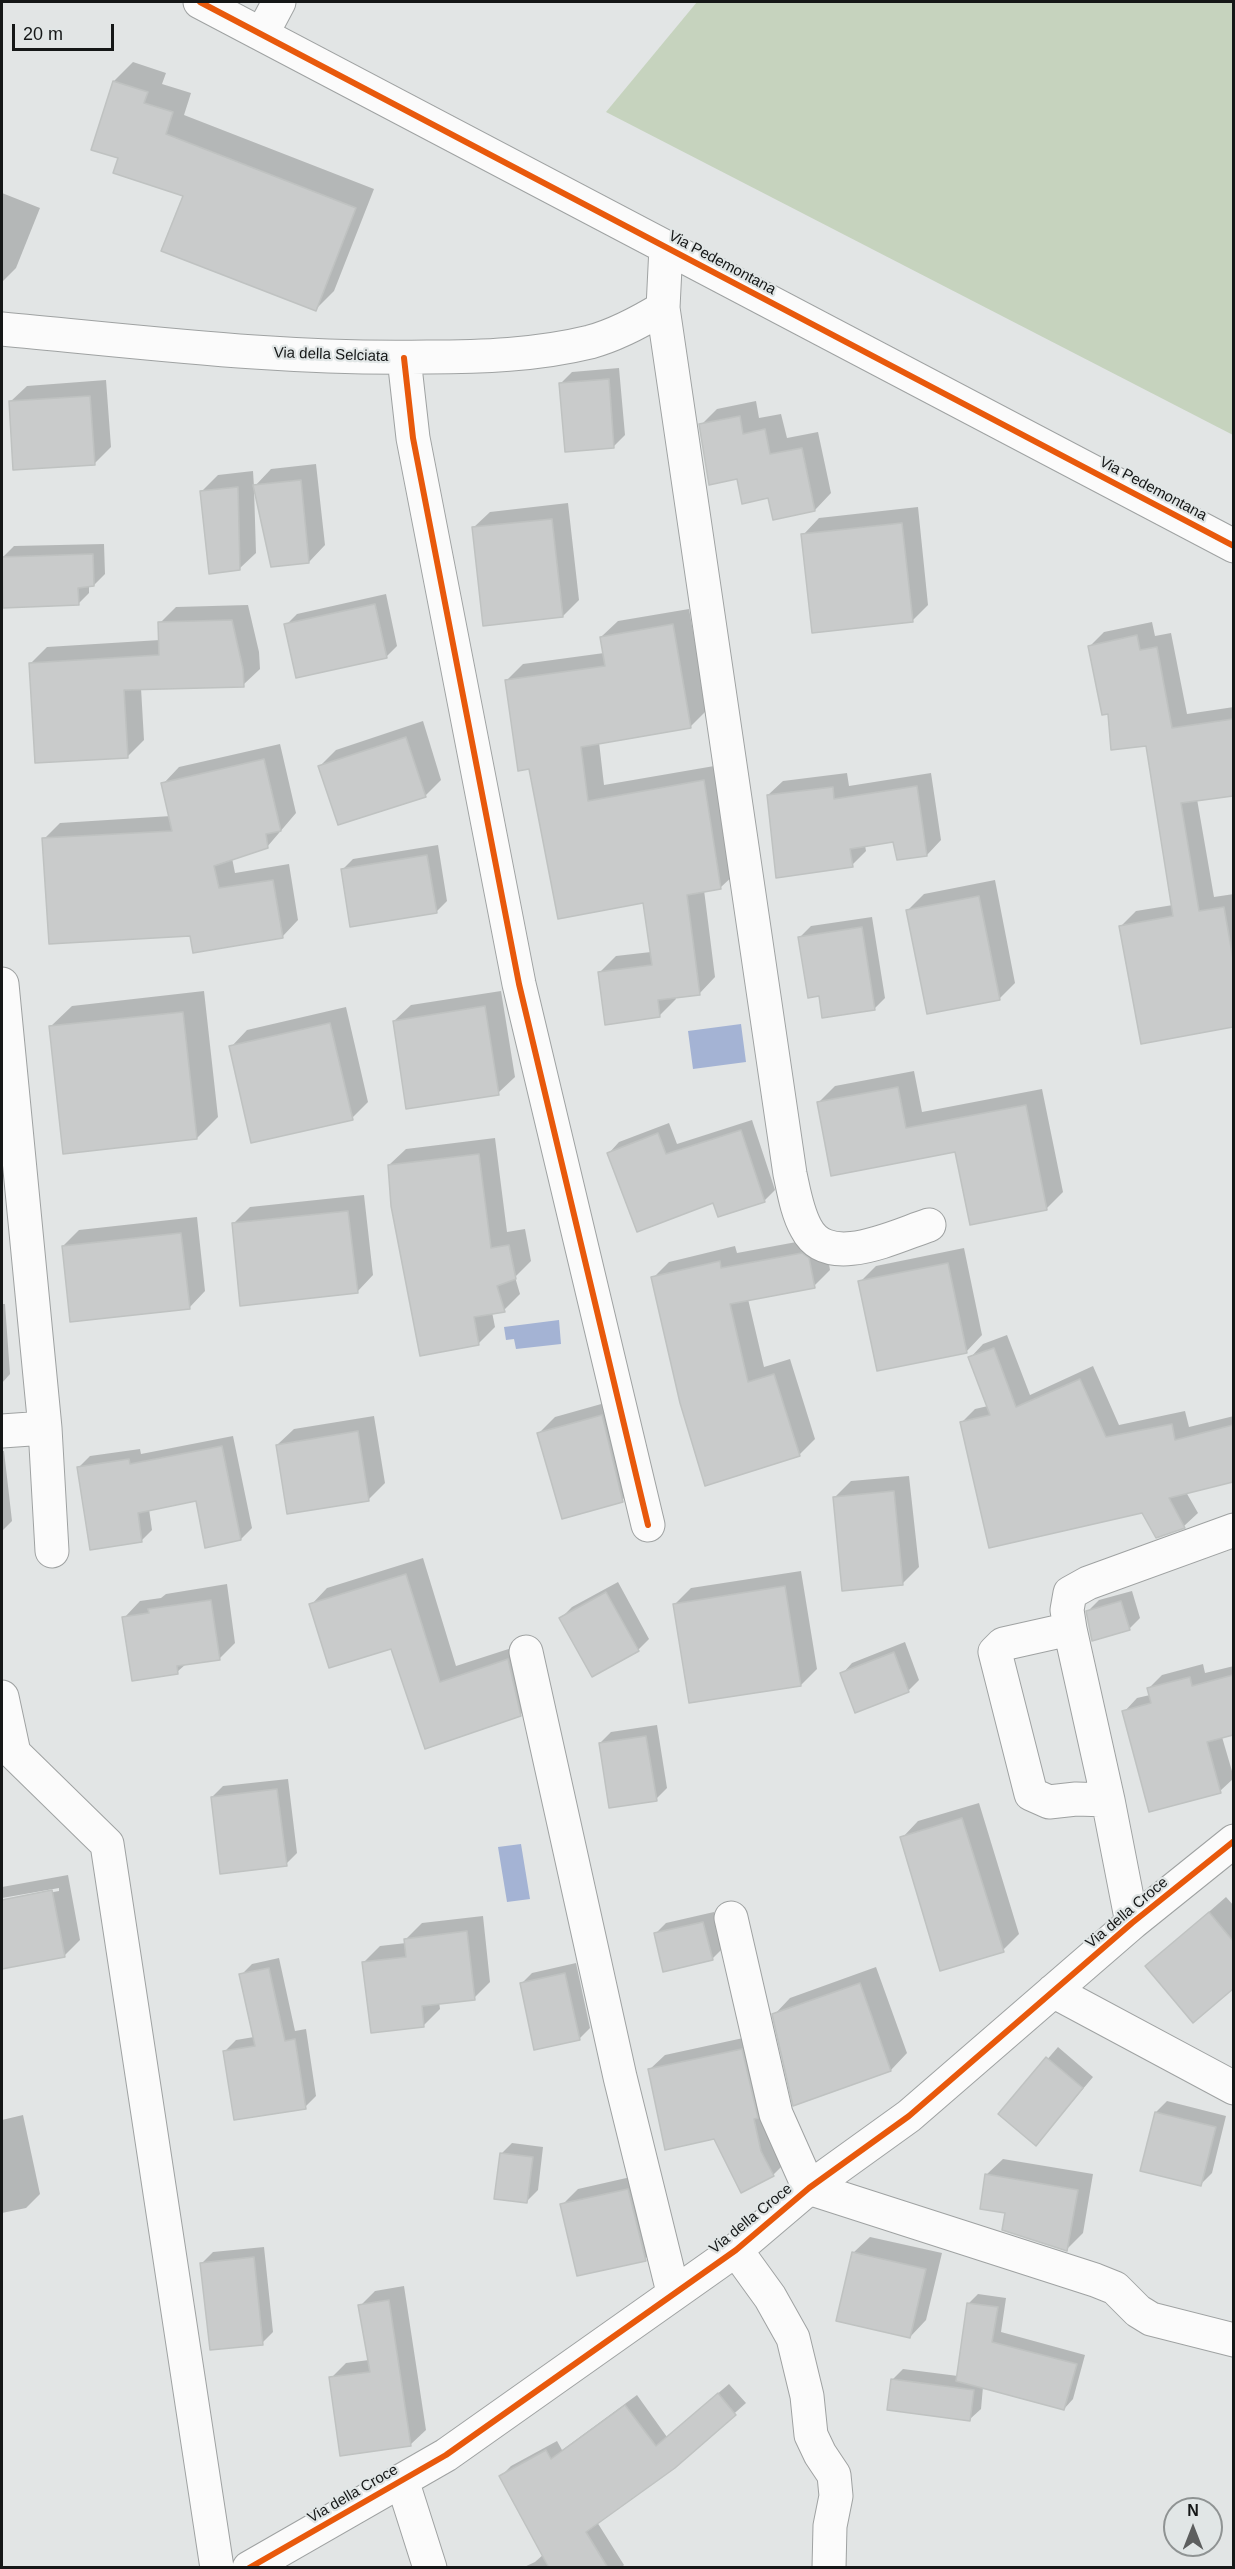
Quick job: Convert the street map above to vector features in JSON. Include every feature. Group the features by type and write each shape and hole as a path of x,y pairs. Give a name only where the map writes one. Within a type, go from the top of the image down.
{"street":[{"name":"Via Pedemontana","path":"200,2 1233,546"},
{"path":"262,34 279,2"},
{"path":"666,247 663,308 796,1201 809,1233 817,1241 832,1249 861,1247 929,1225"},
{"name":"Via della Selciata","path":"2,329 249,351 404,358 507,354 587,342 621,332 663,308"},
{"path":"404,358 416,450 519,984 648,1525"},
{"path":"2,984 45,1428 52,1551"},
{"path":"2,1431 45,1428"},
{"path":"1132,1923 1108,1800 1066,1610 1070,1593 1088,1583 1233,1530"},
{"path":"1070,1629 1003,1644 996,1652 1031,1794 1049,1802 1076,1799 1108,1800"},
{"path":"526,1652 620,2077 673,2292"},
{"path":"2,1697 14,1753 107,1844 217,2568"},
{"name":"Via della Croce","path":"249,2568 446,2455 673,2292 736,2250 808,2188 909,2116 1132,1923 1233,1841"},
{"name":"Via della Croce","path":"731,1918 776,2114 808,2188 1095,2280 1115,2288 1138,2311 1151,2319 1233,2340"},
{"path":"1053,1991 1233,2088"},
{"name":"Via della Croce","path":"736,2250 770,2297 793,2338 807,2396 812,2435 820,2454 834,2475 836,2496 830,2526 829,2568"},
{"name":"Via della Croce","path":"402,2480 430,2568"}],"green space":[{"path":"697,2 1233,2 1233,435 606,112"}],"water":[{"path":"741,1024 746,1062 693,1069 688,1031"},
{"path":"559,1320 561,1344 516,1349 514,1339 506,1340 504,1327"},
{"path":"521,1844 530,1899 507,1902 498,1847"}],"building":[{"path":"113,81 148,92 144,103 173,112 166,134 356,208 316,311 161,251 183,196 113,173 118,158 91,150"},
{"path":"609,379 614,448 565,452 559,383"},
{"path":"90,396 95,465 13,470 9,401"},
{"path":"740,416 743,434 765,429 770,454 802,448 815,511 773,520 768,498 742,504 737,479 709,485 699,424"},
{"path":"301,480 309,563 271,567 253,485"},
{"path":"238,487 240,570 209,574 200,491"},
{"path":"552,519 563,617 483,626 472,527"},
{"path":"902,523 913,622 812,633 801,534"},
{"path":"93,554 94,586 78,588 79,605 3,608 2,557"},
{"path":"375,604 387,658 296,678 284,624"},
{"path":"232,620 243,669 244,687 124,690 128,758 35,763 29,663 159,655 158,622"},
{"path":"673,624 691,728 581,747 588,801 704,780 721,889 687,895 700,995 658,1000 660,1017 605,1025 598,972 652,965 643,903 558,919 529,769 518,771 505,680 605,666 600,637"},
{"path":"1137,635 1140,650 1157,647 1172,728 1233,719 1233,796 1181,803 1199,911 1224,907 1233,959 1233,1027 1141,1044 1119,926 1173,916 1146,746 1111,750 1108,714 1102,715 1088,646"},
{"path":"406,737 426,797 338,825 318,766"},
{"path":"264,759 281,831 266,834 268,848 214,866 219,888 273,880 283,938 193,953 190,936 49,944 42,838 172,831 161,783"},
{"path":"917,786 927,856 897,860 893,842 850,849 853,867 776,878 767,795 833,787 834,799"},
{"path":"427,855 437,913 350,927 341,869"},
{"path":"979,896 1000,1000 927,1014 906,910"},
{"path":"862,927 875,1010 822,1018 819,996 808,998 798,937"},
{"path":"485,1006 499,1095 406,1109 393,1021"},
{"path":"183,1012 197,1139 63,1154 49,1026"},
{"path":"330,1023 353,1120 251,1143 229,1046"},
{"path":"898,1087 906,1128 1026,1105 1047,1210 970,1225 955,1152 831,1176 817,1102"},
{"path":"741,1130 765,1202 718,1217 713,1203 637,1232 607,1153 658,1133 666,1154"},
{"path":"479,1154 491,1248 509,1245 516,1279 497,1286 505,1312 474,1317 479,1345 420,1356 391,1206 388,1165"},
{"path":"348,1211 358,1293 240,1306 232,1223"},
{"path":"181,1233 190,1309 70,1322 62,1246"},
{"path":"802,1253 809,1258 815,1288 730,1304 748,1382 774,1374 800,1456 705,1486 680,1403 651,1277 720,1261 721,1268"},
{"path":"948,1263 967,1353 877,1371 858,1281"},
{"path":"994,1348 1016,1407 1080,1379 1106,1437 1172,1424 1175,1440 1233,1425 1233,1482 1169,1498 1185,1528 1156,1538 1142,1513 989,1548 960,1422 990,1415 968,1357"},
{"path":"602,1415 623,1502 562,1519 537,1433"},
{"path":"358,1431 369,1501 287,1514 276,1445"},
{"path":"222,1446 241,1540 205,1548 196,1501 138,1513 142,1542 90,1550 77,1467 129,1459 130,1464"},
{"path":"894,1491 903,1585 842,1591 833,1497"},
{"path":"406,1574 440,1682 508,1659 521,1716 425,1749 391,1649 329,1668 309,1604"},
{"path":"785,1586 801,1686 689,1703 673,1604"},
{"path":"606,1592 639,1651 592,1677 559,1618"},
{"path":"211,1600 220,1660 177,1666 178,1674 132,1681 122,1617 149,1613 148,1609"},
{"path":"1121,1601 1130,1630 1092,1641 1086,1611"},
{"path":"894,1652 909,1692 855,1713 840,1673"},
{"path":"1233,1675 1233,1735 1207,1742 1221,1793 1149,1812 1122,1711 1151,1703 1147,1688 1190,1677 1192,1686"},
{"path":"646,1736 657,1801 609,1808 599,1743"},
{"path":"277,1789 287,1866 220,1874 211,1797"},
{"path":"962,1818 1004,1952 940,1971 900,1837"},
{"path":"52,1890 65,1957 2,1969 2,1900"},
{"path":"1209,1912 1233,1941 1233,1989 1193,2023 1145,1966"},
{"path":"703,1922 713,1960 663,1972 654,1933"},
{"path":"467,1931 475,2000 422,2006 424,2027 371,2033 362,1962 406,1957 404,1939"},
{"path":"269,1968 285,2041 295,2039 306,2109 234,2120 223,2051 255,2046 239,1974"},
{"path":"565,1973 580,2040 534,2050 520,1983"},
{"path":"860,1983 891,2071 793,2106 772,2014"},
{"path":"742,2049 758,2118 754,2119 761,2151 774,2176 741,2193 714,2139 665,2150 648,2069"},
{"path":"1046,2057 1083,2088 1036,2146 998,2114"},
{"path":"1155,2112 1216,2127 1201,2186 1140,2171"},
{"path":"500,2153 533,2157 527,2203 494,2199"},
{"path":"985,2174 1078,2190 1067,2251 1002,2230 1005,2213 980,2209"},
{"path":"628,2189 646,2261 577,2276 560,2204"},
{"path":"852,2252 926,2269 910,2338 836,2321"},
{"path":"254,2257 263,2345 210,2350 200,2263"},
{"path":"389,2300 411,2446 340,2456 329,2377 370,2372 358,2305"},
{"path":"967,2303 998,2307 992,2342 1077,2364 1064,2410 956,2381"},
{"path":"891,2379 974,2390 970,2421 887,2410"},
{"path":"718,2393 736,2415 675,2468 586,2532 608,2568 549,2568 499,2476 546,2450 551,2459 625,2405 656,2446"}],"cycle path":[{"path":"200,2 1234,546"},
{"path":"404,358 413,438 519,984 648,1525"},
{"path":"249,2568 446,2455 736,2250 809,2188 909,2116 1132,1923 1234,1841"}]}
